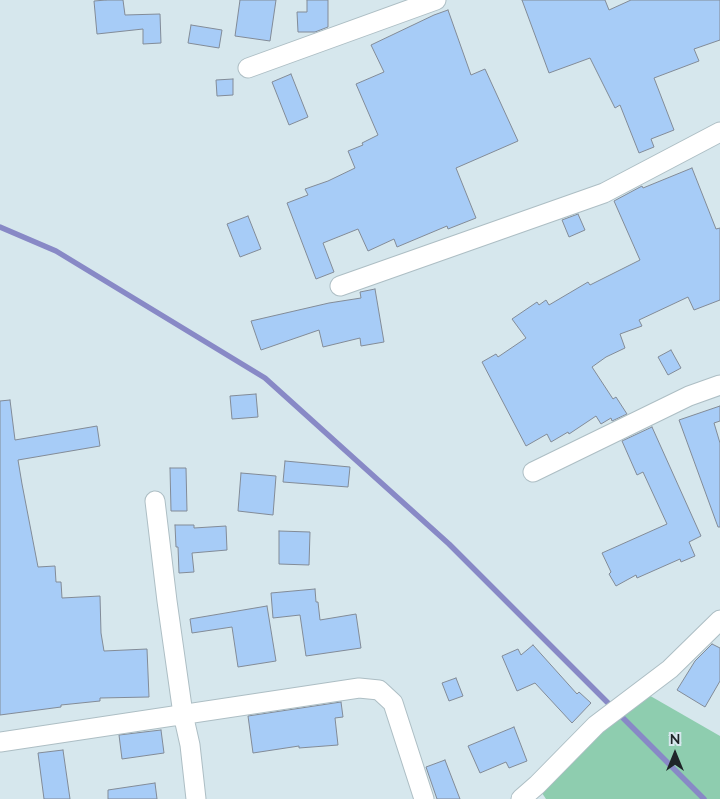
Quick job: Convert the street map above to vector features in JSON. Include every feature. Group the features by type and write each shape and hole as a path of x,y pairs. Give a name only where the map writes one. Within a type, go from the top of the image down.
{"street":[{"path":"248,68 436,0"},
{"path":"340,286 604,192 720,132"},
{"path":"533,472 688,396 720,385"},
{"path":"155,501 196,799"},
{"path":"522,799 596,725 670,669 720,620"},
{"path":"0,742 359,688 379,690 393,703 424,799"}],"green space":[{"path":"633,686 720,736 720,799 546,799 540,790"}],"building":[{"path":"123,0 125,15 160,14 161,43 143,44 143,29 97,34 94,1"},
{"path":"240,0 276,0 270,41 235,36"},
{"path":"307,0 328,0 328,27 315,32 298,32 297,12 307,12"},
{"path":"522,0 605,0 609,10 631,0 720,0 720,40 694,49 699,61 654,78 674,130 651,139 654,147 639,153 620,105 615,108 590,58 549,73"},
{"path":"448,10 471,75 485,69 518,141 456,168 476,218 448,229 447,226 397,247 394,239 368,251 358,229 323,243 334,272 316,279 287,203 308,195 305,189 328,181 355,168 348,151 363,145 362,143 378,135 356,84 384,72 371,45"},
{"path":"191,25 222,30 219,48 188,43"},
{"path":"291,74 308,117 289,125 272,82"},
{"path":"233,79 233,95 217,96 216,80"},
{"path":"692,168 716,229 720,228 720,300 694,310 688,297 639,320 642,326 620,334 625,348 606,357 592,367 613,399 616,397 627,414 612,421 611,418 601,424 596,416 569,434 568,432 551,442 547,434 526,446 482,362 496,354 498,357 526,338 512,319 537,302 539,305 546,300 549,305 588,282 590,285 640,260 614,201 642,186 643,188"},
{"path":"578,214 585,230 569,237 562,220"},
{"path":"248,216 261,249 240,257 227,224"},
{"path":"375,289 384,342 361,346 360,338 323,347 319,330 261,350 251,321 329,303 361,298 360,292"},
{"path":"671,350 681,368 668,375 658,357"},
{"path":"256,394 258,417 232,419 230,396"},
{"path":"10,400 15,440 97,426 100,446 18,460 22,484 38,567 55,566 56,582 61,582 62,598 100,596 101,633 104,651 147,649 149,697 100,698 100,701 0,715 0,401"},
{"path":"720,406 720,421 714,423 720,443 720,527 718,527 679,420"},
{"path":"652,427 701,536 689,542 695,556 681,562 680,559 637,578 636,575 616,586 609,574 611,572 602,553 667,524 643,472 637,475 622,441"},
{"path":"285,461 350,467 348,487 283,482"},
{"path":"170,468 186,468 187,511 171,511"},
{"path":"241,473 276,476 273,515 238,511"},
{"path":"175,525 194,525 194,528 226,526 227,550 192,553 194,572 179,573"},
{"path":"279,531 310,532 309,565 279,564"},
{"path":"315,589 320,620 356,614 361,648 306,656 300,615 273,618 271,593"},
{"path":"267,606 276,661 238,667 232,627 192,633 190,619"},
{"path":"712,644 720,648 720,681 705,707 677,690 695,661"},
{"path":"533,645 577,694 579,692 591,703 572,723 535,683 517,691 502,656 518,649 521,655"},
{"path":"456,678 463,696 449,701 442,683"},
{"path":"341,702 343,717 335,718 338,745 299,748 299,746 253,753 248,716"},
{"path":"514,727 527,761 509,768 506,762 480,773 468,746"},
{"path":"161,730 164,753 122,759 119,735"},
{"path":"63,750 70,799 44,799 38,753"},
{"path":"445,760 460,799 437,799 426,767"},
{"path":"155,783 157,799 108,799 108,790"}],"waterway":[{"path":"0,227 56,251 265,378 449,544 704,799"}]}
